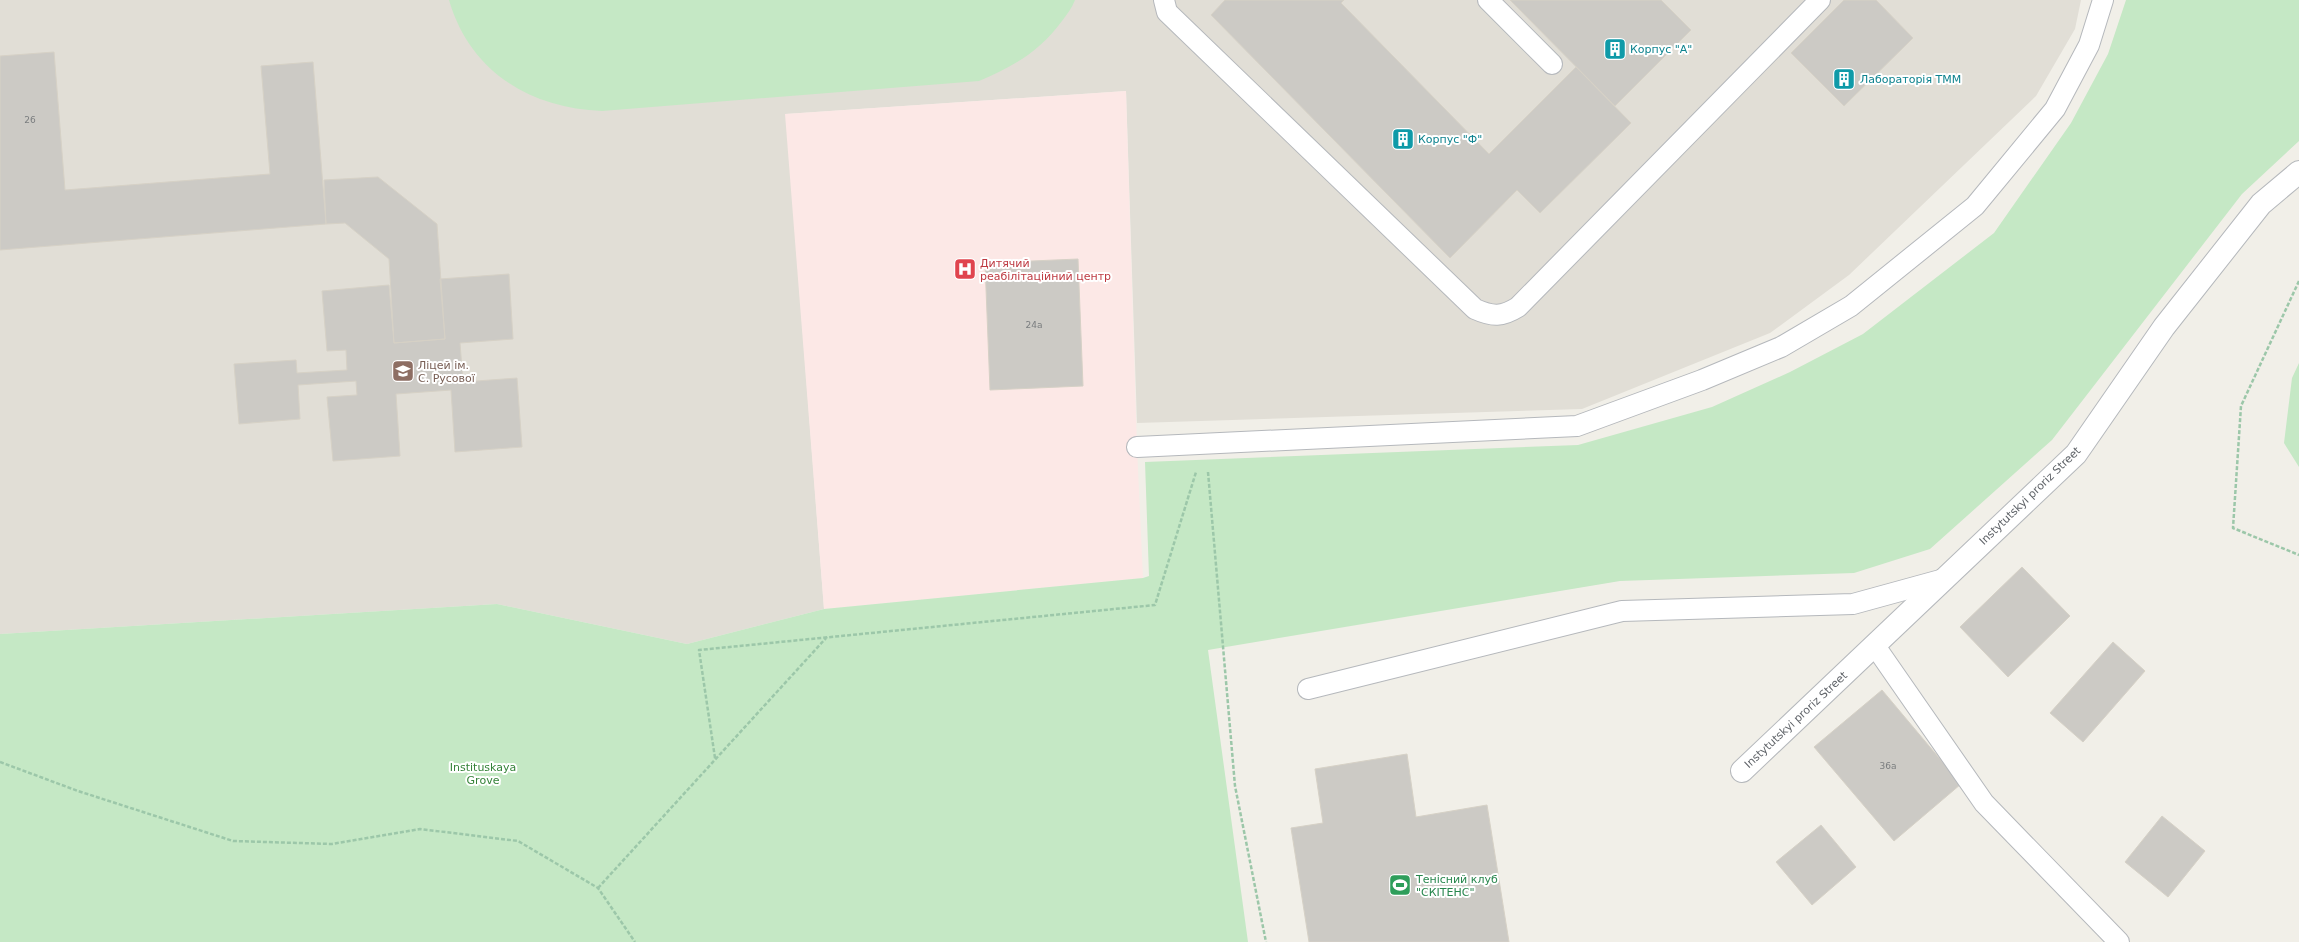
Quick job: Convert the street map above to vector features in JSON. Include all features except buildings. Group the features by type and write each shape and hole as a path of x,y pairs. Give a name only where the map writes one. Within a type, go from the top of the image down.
{"street":[{"name":"Instytutskyi proriz Street","path":"1742,771 2076,454 2164,327 2261,204 2299,172"}],"lane":[{"path":"1164,0 1167,12 1475,309 1487,314 1505,315 1518,307 1820,0"},
{"path":"1488,0 1552,64"},
{"path":"1137,447 1577,426 1702,380 1781,347 1851,306 1975,206 2055,109 2089,45 2103,0"},
{"path":"1308,688 1622,611 1852,604 1944,579"},
{"path":"1875,646 1984,803 2119,942"}],"path":[{"path":"2299,281 2241,406 2233,528 2299,555"},
{"path":"715,758 699,650 827,636 1155,606 1205,443"},
{"path":"1205,443 1235,786 1266,942"},
{"path":"598,888 827,636"},
{"path":"0,762 78,791 233,841 332,844 420,829 518,841 598,888 635,942"}],"shaded area":[{"path":"0,0 2081,0 2075,29 2036,96 1849,275 1770,333 1582,409 1137,423 1126,91 786,114 824,609 687,644 497,604 0,634"},
{"name":"Дитячий реабілітаційний центр","path":"1126,91 1137,447 1143,578 824,609 785,114"}],"green space":[{"path":"449,0 1075,0 1054,32 1045,41 1014,64 979,81 602,111 551,103 527,94 506,81 488,66 472,47 459,25"},
{"name":"Іnstituskaya Grove","path":"2126,0 2299,0 2299,141 2242,194 2052,440 1930,549 1854,573 1620,581 1208,650 1248,942 0,942 0,634 497,604 687,644 824,609 1143,578 1149,576 1145,462 1578,445 1712,407 1790,372 1863,334 1994,233 2071,123 2108,54"},
{"path":"2299,363 2299,467 2284,443 2292,378"}],"place":[{"name":"Корпус \"А\"","path":"1615,49"},
{"name":"Лабораторія ТММ","path":"1844,79"},
{"name":"Корпус \"Ф\"","path":"1403,139"},
{"name":"Дитячий реабілітаційний центр","path":"965,269"},
{"name":"Ліцей ім. С. Русової","path":"403,371"},
{"name":"Тенісний клуб \"СКІТЕНС\"","path":"1400,885"}]}
